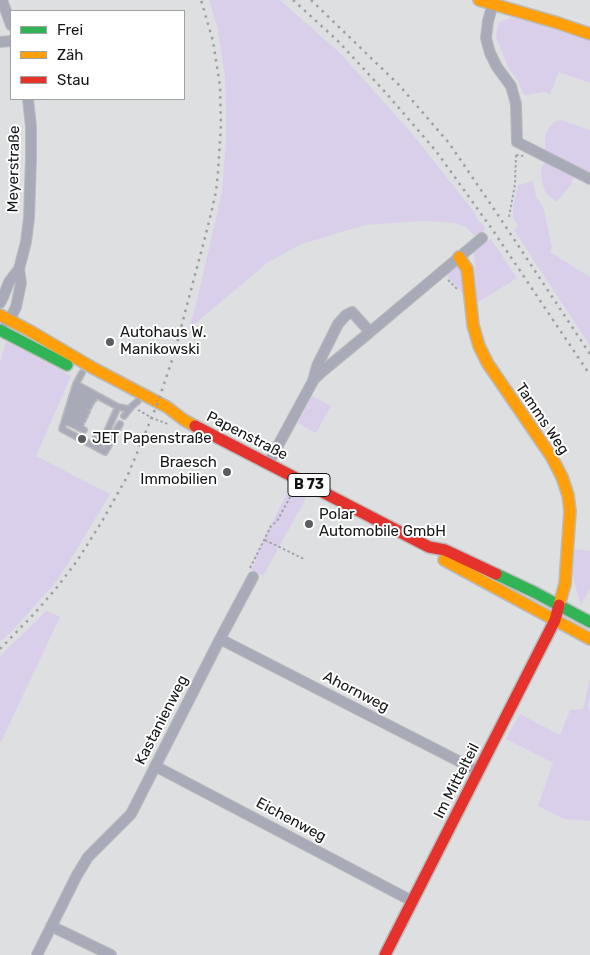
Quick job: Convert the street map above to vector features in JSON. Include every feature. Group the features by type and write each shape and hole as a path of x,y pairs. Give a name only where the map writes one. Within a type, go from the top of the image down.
{"main road":[{"path":"479,0 590,34"},
{"name":"Tamms Weg","path":"459,257 467,269 473,324 479,346 488,364 551,456 562,477 568,495 570,527 565,584 554,620"},
{"name":"Papenstraße","path":"2,322 168,407 184,420 429,547 444,550 472,562 590,622"},
{"name":"Papenstraße","path":"2,322 82,373 169,416 184,420"},
{"name":"Papenstraße","path":"429,547 440,558 590,639"},
{"name":"Im Mittelteil","path":"385,955 554,620"}],"street":[{"path":"2,0 10,22"},
{"path":"493,4 486,38 490,53 497,67 511,86 516,104 517,142 590,179"},
{"name":"Meyerstraße","path":"2,322 16,307 21,283 19,269 26,242 30,202 31,127 28,100"},
{"path":"313,381 482,238"},
{"name":"Meyerstraße","path":"0,303 9,282 19,269"},
{"path":"268,464 313,381 317,366 338,324 346,315 352,312 370,332"},
{"name":"Kastanienweg","path":"37,955 88,857 131,814 253,577"},
{"name":"Ahornweg","path":"220,639 478,771"},
{"name":"Eichenweg","path":"156,766 412,901"},
{"path":"52,926 111,955"}],"lane":[{"path":"82,373 62,430 105,452 120,424"},
{"path":"124,416 138,401"},
{"path":"71,402 129,410"},
{"path":"71,402 88,410"},
{"path":"71,402 88,410"},
{"path":"71,402 88,410"},
{"path":"71,402 81,429"},
{"path":"99,449 118,407"},
{"path":"96,436 104,439"}],"path":[{"path":"509,217 515,184 517,142"},
{"path":"441,272 459,291"},
{"path":"253,577 250,569 264,540 294,490"},
{"path":"264,540 304,559"}],"shaded area":[{"path":"209,0 280,0 342,55 414,136 474,212 485,230 476,237 466,227 454,223 423,221 365,225 302,244 268,262 189,329 222,191 226,140 225,76 217,26"},
{"path":"512,17 590,40 590,83 559,72 550,95 545,92 524,95 518,81 508,67 496,37 498,23"},
{"path":"561,120 590,130 590,173 545,150 545,137 548,129 554,122"},
{"path":"545,162 574,176 571,185 556,202 546,193 542,182 542,166"},
{"path":"533,181 536,196 544,210 552,247 550,252 590,277 590,346 514,230 518,225 513,218 513,207 518,185"},
{"path":"491,239 517,278 477,303 474,254 476,249"},
{"path":"453,267 458,267 462,271 466,297 445,274"},
{"path":"6,342 71,376 36,456 110,494 55,583 0,642 0,362"},
{"path":"312,396 331,406 316,433 298,423"},
{"path":"289,489 306,498 263,576 251,570 256,560 254,559"},
{"path":"574,549 590,551 590,588 581,605 573,574"},
{"path":"46,611 60,617 1,742 0,656"},
{"path":"590,678 588,704 590,712 590,821 564,819 538,806 553,763 506,739 520,714 560,735 570,710 583,709"}],"railway":[{"path":"0,649 58,586 77,561 101,523 127,477 158,402 174,354 208,226 216,192 218,172 221,125 220,86 213,41 201,0"},
{"path":"293,0 337,40 436,151 492,229 590,375"},
{"path":"311,0 399,85 449,143 590,354"}],"traffic: fast":[{"path":"0,330 67,365"},
{"path":"496,574 590,622"}],"traffic: slow":[{"path":"479,0 590,34"},
{"path":"459,257 467,269 473,325 479,346 488,364 551,456 562,477 568,495 570,511 565,584 559,605"},
{"path":"0,315 93,368 167,407 195,426"},
{"path":"444,560 590,639"}],"traffic: jam":[{"path":"195,426 429,547 445,550 496,574"},
{"path":"385,955 555,620 559,605"}],"place":[{"name":"Autohaus W. Manikowski","path":"110,342"},
{"name":"JET Papenstraße","path":"82,439"},
{"name":"Braesch Immobilien","path":"227,472"},
{"name":"Polar Automobile GmbH","path":"309,524"}]}
